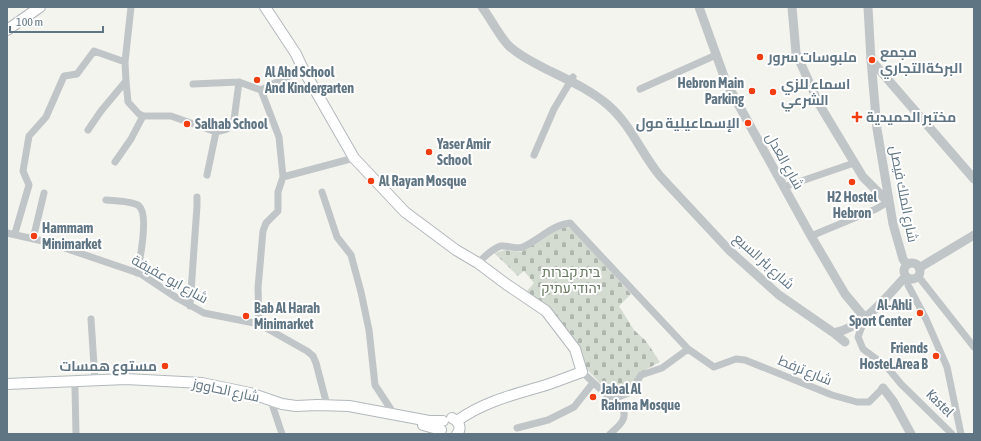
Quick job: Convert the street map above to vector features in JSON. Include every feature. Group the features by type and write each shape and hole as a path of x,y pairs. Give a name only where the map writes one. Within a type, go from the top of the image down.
{"main road":[{"path":"7,30 40,7"},
{"path":"7,390 109,386 186,388 240,397 294,412 346,413 381,416 443,429 448,418 451,418 458,429 467,414 506,396 537,388 582,372 575,349 546,311 478,263 456,250 405,212 354,158 296,54 265,7"},
{"name":"شارع الحاووز","path":"7,384 126,379 202,383 250,393 282,404 296,406 349,406 429,421 443,429"}],"street":[{"path":"130,7 125,62 126,81 128,102 139,114 143,116 171,116 216,132 227,129 234,120 239,82"},
{"name":"شارع بئر السبع","path":"482,7 502,37 514,50 534,62 572,79 584,82 598,91 623,115 645,145 656,164 660,176 730,251 779,295 845,342"},
{"name":"شارع بئر السبع","path":"488,7 505,32 517,45 527,53 572,79"},
{"name":"شارع العدل","path":"699,7 726,82 810,236 845,294 865,318"},
{"path":"792,7 796,53 819,104 863,177 888,202 876,209 810,236"},
{"name":"شارع الملك فيصل","path":"868,7 877,129 888,202 903,259 907,265"},
{"path":"9,234 29,185 23,171 29,136 46,117 64,76 77,74 94,51 125,62"},
{"path":"640,89 716,55"},
{"path":"871,60 973,176"},
{"path":"193,84 239,82 261,90 303,69"},
{"path":"534,155 554,109 572,79"},
{"path":"88,130 100,111 126,81"},
{"path":"259,324 258,288 263,231 266,223 278,211 278,192 283,177 279,137 261,90"},
{"path":"115,162 131,139 143,116"},
{"path":"207,175 216,132"},
{"path":"283,177 354,158"},
{"path":"784,187 854,163"},
{"path":"322,192 338,238 350,255 361,292 369,330 375,385 394,414"},
{"path":"34,239 44,193"},
{"path":"190,306 197,197"},
{"path":"106,200 134,204 140,206 142,210 142,245 137,273"},
{"path":"478,263 486,255 500,246 521,248 546,233 564,224 570,223 688,350 662,368 641,375 631,392 611,400"},
{"name":"شارع ابو عفيفة","path":"9,234 48,242 137,273 204,313 259,324 307,351 313,356 316,362 327,406"},
{"path":"907,276 914,278 918,272 974,235"},
{"path":"960,434 947,367 926,320 908,285 907,276 904,272 907,265 913,264 974,347"},
{"path":"834,333 841,331 865,318 907,276"},
{"name":"Kastel","path":"865,318 858,337 863,349 888,367 902,384 952,434"},
{"path":"91,319 95,381"},
{"name":"شارع ترفط","path":"688,350 714,367 736,359 745,360 832,395 857,402 869,402 884,388"},
{"path":"582,372 623,410 625,414 624,418 610,434"},
{"path":"517,428 548,420 574,407 593,383"},
{"path":"75,388 76,434"},
{"path":"884,388 911,434"},
{"path":"273,407 282,434"}],"green space":[{"name":"בית קברות יהודי עתיק","path":"568,227 577,234 631,294 619,306 634,330 646,341 660,362 638,376 629,390 611,395 585,367 554,314 527,291 534,283 524,271 518,276 494,253 505,250 521,252 556,229"}],"place":[{"name":"ملبوسات سرور","path":"760,57"},
{"name":"مجمع البركةالتجاري","path":"872,60"},
{"name":"Al Ahd School And Kindergarten","path":"257,80"},
{"name":"Hebron Main Parking","path":"752,91"},
{"name":"اسماء للزي الشرعي","path":"773,92"},
{"name":"مختبر الحميدية","path":"857,117"},
{"name":"الإسماعيلية مول","path":"748,123"},
{"name":"Salhab School","path":"187,124"},
{"name":"Yaser Amir School","path":"429,152"},
{"name":"Al Rayan Mosque","path":"371,181"},
{"name":"H2 Hostel Hebron","path":"852,182"},
{"name":"Hammam Minimarket","path":"34,236"},
{"name":"Al-Ahli Sport Center","path":"920,313"},
{"name":"Bab Al Harah Minimarket","path":"246,316"},
{"name":"Friends Hostel.Area B","path":"936,356"},
{"name":"مستوع همسات","path":"165,366"},
{"name":"Jabal Al Rahma Mosque","path":"593,397"}]}
